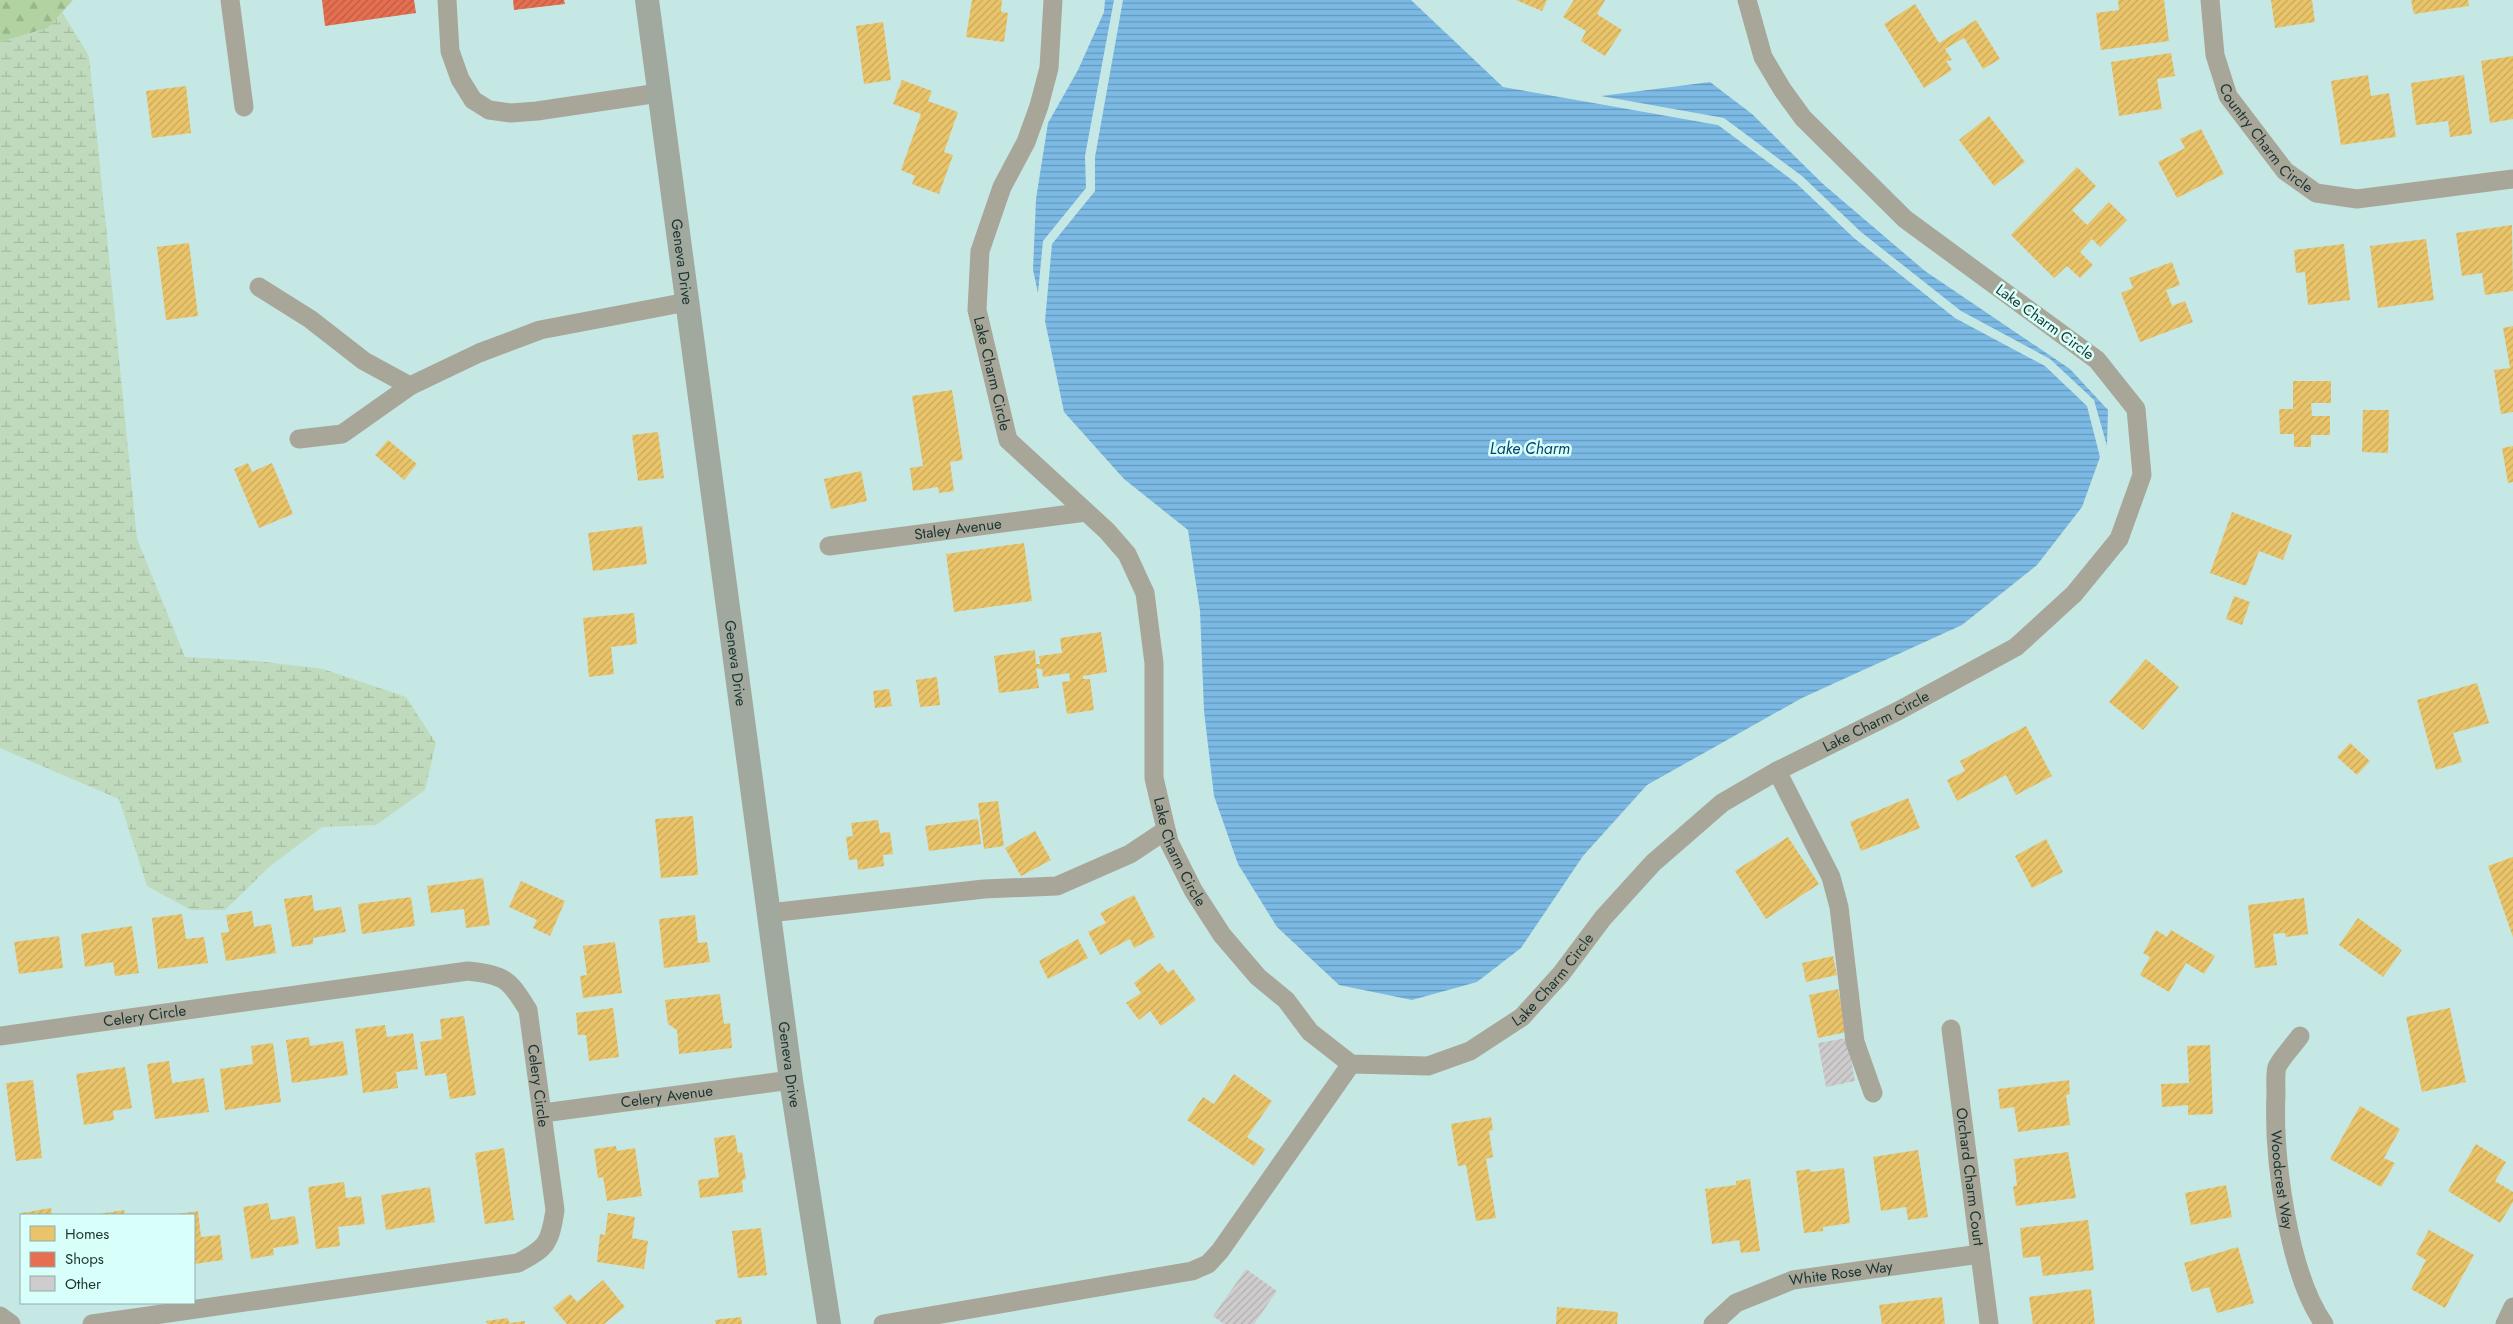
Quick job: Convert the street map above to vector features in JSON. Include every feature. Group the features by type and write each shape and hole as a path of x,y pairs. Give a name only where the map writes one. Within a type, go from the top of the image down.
{"main road":[{"name":"Geneva Drive","path":"647,0 791,1080 829,1324"}],"street":[{"path":"230,0 244,107"},
{"path":"447,0 450,51 460,79 473,100 489,110 511,113 537,111 659,93"},
{"name":"Lake Charm Circle","path":"1054,0 1049,68 1026,142 1002,187 980,251 977,310 1008,440 1086,512 1127,554 1145,593 1154,663 1154,778 1169,842 1194,890 1222,935 1258,977 1286,1000 1310,1032 1351,1064 1428,1066 1470,1051 1522,1018 1561,974 1604,918 1653,863 1722,803 1777,771 1898,711 2016,647 2074,594 2119,539 2142,475 2136,409 2097,360 1905,220 1803,118 1782,89 1763,57 1747,0"},
{"name":"Country Charm Circle","path":"2210,0 2215,55 2228,96 2285,171 2316,193 2357,199 2513,179"},
{"path":"259,287 310,319 364,361 410,386"},
{"path":"299,439 342,434 410,386 479,353 540,330 687,302"},
{"name":"Staley Avenue","path":"829,546 1086,512"},
{"path":"1777,771 1831,876 1839,907 1855,1042 1873,1093"},
{"path":"769,913 984,890 1057,886 1130,854 1166,830"},
{"name":"Celery Circle","path":"0,1036 468,971 493,973 511,984 528,1010 555,1210 551,1235 540,1252 518,1264 92,1324"},
{"name":"Orchard Charm Court","path":"1951,1029 1989,1324"},
{"name":"Woodcrest Way","path":"2300,1036 2277,1068 2274,1122 2282,1194 2302,1283 2324,1324"},
{"path":"883,1324 1192,1271 1208,1264 1220,1252 1351,1064"},
{"name":"Celery Avenue","path":"543,1113 791,1080"},
{"name":"White Rose Way","path":"1713,1324 1736,1303 1793,1280 1980,1254"},
{"path":"2505,1324 2513,1307"},
{"path":"0,1316 11,1324"}],"green space":[{"path":"0,0 73,0 48,28 0,42"},
{"path":"62,12 89,56 137,539 185,657 256,661 323,669 406,697 436,743 425,790 376,825 322,827 269,867 225,910 191,910 147,886 119,799 0,748 0,42 48,28"}],"water":[{"path":"1105,0 1114,0 1085,156 1086,188 1043,241 1038,293 1033,270 1036,199 1048,123 1078,70 1104,12"},
{"name":"Lake Charm","path":"1123,0 1411,0 1503,87 1718,125 1796,183 1854,238 1955,318 2045,366 2087,406 2100,457 2082,507 2037,565 1962,625 1802,698 1647,785 1583,856 1521,948 1477,982 1412,1000 1339,985 1277,927 1238,864 1214,796 1204,711 1200,611 1188,530 1124,479 1064,412 1045,321 1052,244 1095,191 1095,157"},
{"path":"1710,82 1752,114 1823,184 1925,271 2070,369 2108,410 2107,446 2094,400 2050,359 1961,311 1861,232 1802,176 1724,118 1601,96"}],"building: Homes":[{"path":"972,0 1002,0 1001,12 1008,13 1004,42 966,37"},
{"path":"1516,0 1547,0 1542,11"},
{"path":"1574,0 1605,0 1597,14 1622,30 1605,56 1581,41 1586,31 1563,17"},
{"path":"2118,0 2164,0 2169,41 2101,50 2096,13 2119,10"},
{"path":"2271,0 2312,0 2315,22 2275,28"},
{"path":"2411,0 2468,0 2469,6 2414,14"},
{"path":"1915,4 1939,43 1976,20 2000,59 1983,69 1964,38 1945,49 1952,60 1946,61 1952,70 1924,88 1884,24"},
{"path":"883,22 891,80 864,84 856,26"},
{"path":"2171,53 2175,76 2157,79 2162,109 2119,116 2111,62"},
{"path":"2513,56 2513,119 2490,123 2481,61"},
{"path":"2368,75 2371,96 2389,93 2396,137 2341,145 2331,81"},
{"path":"2464,75 2472,134 2450,137 2448,121 2416,125 2411,83"},
{"path":"902,80 932,91 928,101 958,112 944,152 953,155 939,194 912,184 915,176 901,170 921,114 893,104"},
{"path":"186,86 191,133 152,138 146,91"},
{"path":"1989,116 2025,162 1994,186 1959,140"},
{"path":"2201,129 2224,174 2177,198 2158,162 2185,148 2180,139"},
{"path":"2077,167 2096,186 2072,210 2087,225 2109,202 2127,220 2100,247 2092,239 2080,252 2093,265 2080,278 2067,266 2054,278 2011,235"},
{"path":"2512,225 2513,291 2485,295 2482,273 2462,276 2456,233"},
{"path":"2426,239 2434,300 2378,308 2370,246"},
{"path":"189,243 198,316 166,320 157,247"},
{"path":"2344,244 2350,300 2308,305 2305,272 2296,273 2294,250"},
{"path":"2172,262 2180,285 2166,290 2172,306 2185,301 2193,322 2140,342 2121,293 2133,288 2129,278"},
{"path":"2513,326 2513,412 2501,414 2494,370 2510,368 2503,328"},
{"path":"2293,381 2331,381 2331,403 2311,403 2312,416 2330,416 2330,435 2311,435 2311,447 2294,447 2294,434 2280,434 2279,409 2293,409"},
{"path":"952,390 963,460 950,462 954,491 939,493 938,487 913,491 910,468 923,466 912,396"},
{"path":"2363,410 2389,410 2388,453 2362,452"},
{"path":"658,432 664,478 638,481 632,435"},
{"path":"388,440 417,464 404,480 375,455"},
{"path":"2513,446 2513,482 2508,483 2502,448"},
{"path":"248,463 252,472 272,463 293,514 259,528 234,469"},
{"path":"861,471 867,501 831,509 824,479"},
{"path":"2232,512 2292,535 2283,560 2259,551 2246,586 2210,573"},
{"path":"642,526 647,564 593,571 588,533"},
{"path":"1024,543 1032,601 954,612 946,554"},
{"path":"2234,596 2250,602 2242,625 2226,619"},
{"path":"634,613 637,644 611,647 614,674 589,677 583,618"},
{"path":"1101,632 1107,672 1083,676 1083,679 1090,679 1094,710 1067,714 1062,682 1070,681 1069,673 1043,677 1042,669 1036,668 1039,688 999,693 994,656 1035,650 1036,664 1040,664 1039,656 1062,653 1060,638"},
{"path":"2146,659 2179,687 2143,730 2109,702"},
{"path":"937,677 940,705 920,707 916,680"},
{"path":"2477,683 2489,723 2453,733 2462,762 2436,770 2417,700"},
{"path":"889,689 892,706 875,708 873,691"},
{"path":"2026,726 2052,776 2016,795 2006,775 1957,801 1947,780 1965,771 1960,761"},
{"path":"2350,743 2370,761 2357,775 2337,757"},
{"path":"1908,798 1920,828 1861,851 1850,822"},
{"path":"998,801 1004,846 984,849 978,803"},
{"path":"693,816 698,875 661,878 655,819"},
{"path":"978,819 981,844 929,851 925,826"},
{"path":"878,820 880,833 890,832 893,854 883,855 884,866 858,870 857,859 849,860 846,837 853,836 851,823"},
{"path":"1035,831 1051,860 1021,876 1005,848"},
{"path":"1788,837 1819,884 1766,919 1735,871"},
{"path":"2046,839 2063,872 2032,888 2015,856"},
{"path":"2513,857 2513,937 2488,866"},
{"path":"483,878 490,925 466,928 464,909 431,913 427,886"},
{"path":"521,881 565,901 550,936 533,928 537,920 509,907"},
{"path":"312,895 314,911 341,907 346,932 313,938 313,944 292,947 284,899"},
{"path":"1134,895 1155,937 1134,948 1130,939 1100,955 1088,932 1106,923 1100,913"},
{"path":"411,897 415,926 362,934 358,904"},
{"path":"2304,898 2308,934 2286,937 2285,933 2273,934 2277,965 2255,968 2248,905"},
{"path":"252,911 254,927 271,924 276,953 226,961 221,933 229,932 226,915"},
{"path":"182,914 186,939 204,937 208,963 158,969 152,918"},
{"path":"695,915 698,943 707,942 710,962 664,968 659,919"},
{"path":"2358,918 2402,950 2383,977 2339,945"},
{"path":"132,926 139,973 115,976 113,962 85,967 81,934"},
{"path":"2156,930 2167,937 2171,930 2215,956 2204,974 2186,963 2169,992 2140,975 2150,957 2143,953"},
{"path":"59,936 63,968 19,974 14,942"},
{"path":"1078,939 1088,958 1048,979 1039,961"},
{"path":"615,942 622,993 583,998 580,976 587,975 583,946"},
{"path":"1833,956 1837,975 1806,982 1802,963"},
{"path":"1160,963 1168,973 1173,969 1196,1000 1161,1026 1150,1011 1139,1020 1126,1003 1141,993 1134,983"},
{"path":"1838,989 1847,1032 1818,1038 1809,995"},
{"path":"720,994 724,1024 730,1023 732,1048 679,1054 677,1030 668,1024 665,1000"},
{"path":"613,1008 619,1057 589,1061 586,1035 578,1035 576,1013"},
{"path":"2450,1008 2466,1082 2422,1092 2406,1017"},
{"path":"464,1016 476,1095 450,1099 446,1073 425,1076 420,1042 442,1039 440,1019"},
{"path":"385,1025 387,1037 413,1033 418,1069 396,1072 398,1088 363,1093 355,1029"},
{"path":"309,1037 310,1046 343,1041 348,1075 292,1083 286,1040"},
{"path":"273,1043 281,1102 225,1110 220,1069 253,1064 251,1046"},
{"path":"2210,1045 2213,1114 2188,1115 2188,1105 2162,1107 2161,1084 2189,1083 2187,1046"},
{"path":"169,1061 172,1083 204,1078 209,1112 155,1119 147,1064"},
{"path":"125,1067 132,1108 113,1111 114,1120 84,1125 76,1074"},
{"path":"1234,1074 1272,1101 1247,1137 1265,1149 1254,1166 1187,1120 1203,1097 1214,1104"},
{"path":"33,1080 42,1158 16,1161 6,1083"},
{"path":"2069,1080 2070,1094 2066,1095 2070,1125 2018,1132 2014,1107 2000,1109 1998,1089"},
{"path":"2360,1106 2400,1129 2384,1158 2395,1163 2381,1187 2330,1159"},
{"path":"1491,1117 1493,1130 1489,1131 1493,1157 1486,1159 1496,1218 1476,1221 1466,1165 1458,1166 1451,1124"},
{"path":"735,1135 738,1153 742,1152 746,1179 742,1180 743,1192 700,1198 698,1180 719,1177 714,1138"},
{"path":"2476,1144 2506,1162 2495,1181 2513,1192 2513,1202 2500,1223 2448,1191"},
{"path":"616,1146 617,1151 635,1148 642,1196 607,1201 603,1177 598,1178 594,1149"},
{"path":"504,1148 514,1220 485,1224 475,1153"},
{"path":"1918,1150 1928,1217 1908,1220 1906,1207 1881,1211 1873,1157"},
{"path":"2068,1152 2076,1198 2016,1206 2013,1186 2017,1186 2014,1159"},
{"path":"1844,1168 1850,1223 1823,1227 1823,1231 1804,1233 1796,1171 1810,1169 1811,1172"},
{"path":"1750,1179 1760,1251 1741,1253 1739,1240 1712,1244 1705,1189 1736,1185 1736,1181"},
{"path":"344,1182 346,1198 361,1196 365,1224 338,1227 340,1246 316,1249 308,1187"},
{"path":"2226,1185 2232,1217 2191,1225 2185,1193"},
{"path":"430,1187 435,1222 386,1230 381,1195"},
{"path":"268,1203 271,1220 295,1216 299,1244 273,1248 274,1255 251,1259 243,1207"},
{"path":"51,1208 52,1214 21,1214"},
{"path":"124,1210 125,1214 99,1214"},
{"path":"198,1211 201,1237 220,1235 223,1260 195,1264 195,1214 177,1214"},
{"path":"608,1213 635,1217 632,1238 648,1241 644,1269 597,1262 600,1234 605,1235"},
{"path":"2088,1220 2094,1270 2043,1276 2040,1256 2023,1258 2020,1228"},
{"path":"761,1228 767,1275 738,1278 732,1231"},
{"path":"2429,1230 2474,1255 2445,1308 2411,1289 2426,1260 2416,1254"},
{"path":"2238,1247 2254,1303 2217,1313 2209,1287 2192,1292 2184,1263"},
{"path":"603,1280 625,1307 604,1324 567,1324 553,1308 570,1294 577,1302"},
{"path":"2091,1289 2095,1324 2033,1324 2029,1297"},
{"path":"1942,1297 1945,1324 1882,1324 1879,1305"},
{"path":"1557,1307 1618,1312 1617,1324 1556,1324"},
{"path":"741,1317 742,1324 716,1324 715,1320"},
{"path":"508,1318 509,1323 525,1321 525,1324 487,1324 486,1321"}],"building: Shops":[{"path":"322,0 414,0 416,13 325,26"},
{"path":"513,0 564,0 565,4 514,10"}],"building: Other":[{"path":"1847,1038 1855,1081 1826,1087 1818,1043"},
{"path":"1246,1269 1277,1291 1254,1324 1224,1324 1213,1316"}]}
